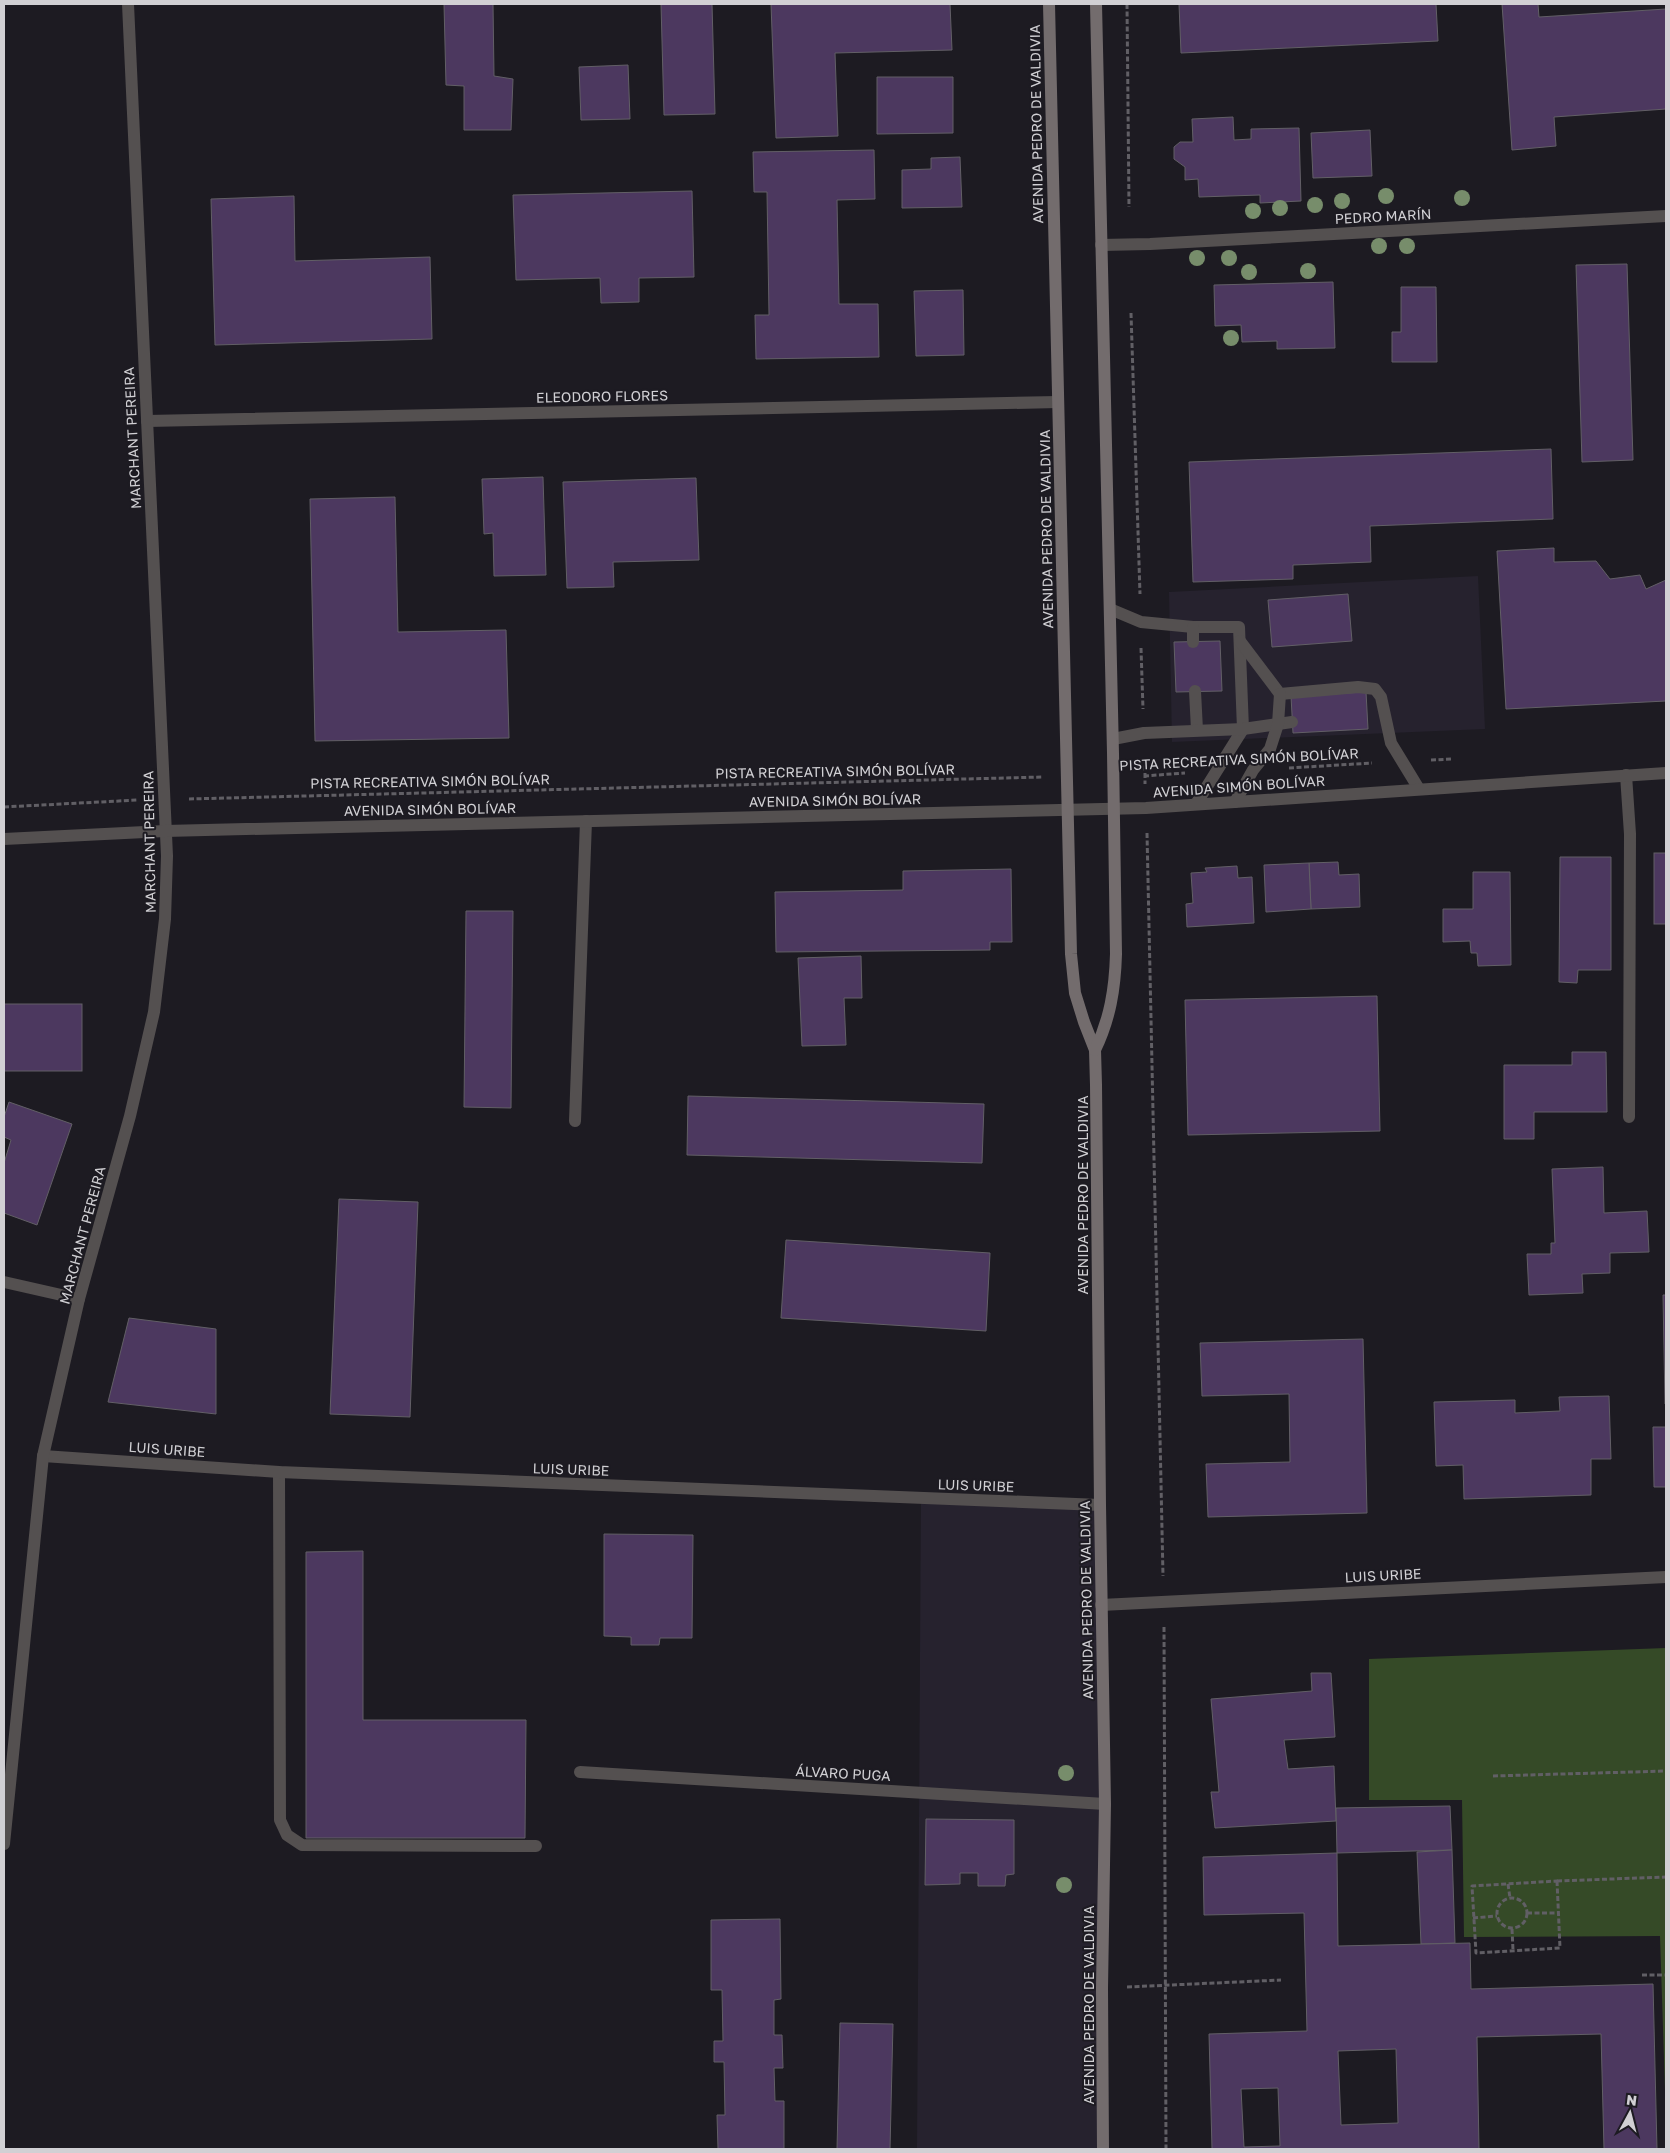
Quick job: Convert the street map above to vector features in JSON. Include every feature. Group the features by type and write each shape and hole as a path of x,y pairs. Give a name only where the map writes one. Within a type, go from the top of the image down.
{"main road":[{"name":"AVENIDA PEDRO DE VALDIVIA","path":"1049,4 1072,973 1084,1022 1096,1050"},
{"name":"AVENIDA PEDRO DE VALDIVIA","path":"1096,4 1114,777 1115,983 1110,1011 1096,1050 1101,1605 1105,1804 1102,1988 1103,2149"}],"street":[{"name":"MARCHANT PEREIRA","path":"4,1844 10,1731 42,1456 79,1299 130,1116 154,1012 165,920 167,878 164,799 128,4"},
{"name":"PEDRO MARÍN","path":"1101,244 1666,216"},
{"name":"ELEODORO FLORES","path":"147,421 1058,402"},
{"path":"1110,609 1141,622 1193,627 1239,627 1243,729 1196,804"},
{"path":"1193,627 1193,642"},
{"path":"1235,802 1253,770 1270,749 1278,724 1280,694 1240,641"},
{"path":"1280,694 1358,687 1375,689 1381,697 1390,743 1419,789"},
{"path":"1195,691 1197,730"},
{"path":"1113,739 1144,733 1243,729 1292,722"},
{"name":"AVENIDA SIMÓN BOLÍVAR","path":"4,839 165,831 1146,808 1666,773"},
{"path":"1626,775 1630,834 1629,1116"},
{"path":"575,1121 586,821"},
{"path":"4,1282 79,1299"},
{"name":"LUIS URIBE","path":"42,1456 279,1472 1100,1505"},
{"path":"279,1472 280,1820 287,1835 302,1845 536,1846"},
{"name":"LUIS URIBE","path":"1101,1605 1666,1578"},
{"name":"ÁLVARO PUGA","path":"580,1772 1105,1804"}],"path":[{"path":"1127,4 1129,244"},
{"path":"1131,304 1146,808 1164,1601 1166,2149"},
{"name":"PISTA RECREATIVA SIMÓN BOLÍVAR","path":"1253,770 1460,758"},
{"name":"PISTA RECREATIVA SIMÓN BOLÍVAR","path":"1114,777 1216,771"},
{"name":"PISTA RECREATIVA SIMÓN BOLÍVAR","path":"4,807 164,799 1067,777"},
{"path":"1493,1776 1666,1771"},
{"path":"1556,1881 1560,1948 1476,1954 1472,1886 1556,1881 1666,1877"},
{"path":"1508,1884 1510,1899"},
{"path":"1510,1899 1519,1900 1526,1907 1527,1912 1522,1925 1512,1929 1502,1925 1497,1916 1500,1905 1510,1899"},
{"path":"1527,1912 1558,1913"},
{"path":"1473,1918 1497,1916"},
{"path":"1512,1929 1513,1950"},
{"path":"1642,1975 1666,1975"},
{"path":"1102,1988 1281,1980"}],"shaded area":[{"path":"1478,576 1485,729 1172,742 1169,592"},
{"path":"921,1494 1101,1502 1104,2149 917,2149"}],"green space":[{"path":"1666,1648 1666,2121 1660,1936 1464,1937 1462,1800 1369,1800 1369,1659"}],"building":[{"path":"444,4 493,4 494,76 513,79 511,130 464,130 464,86 446,85"},
{"path":"661,4 712,4 715,114 664,115"},
{"path":"771,4 950,4 952,50 835,53 838,136 776,138"},
{"path":"1179,4 1436,4 1438,41 1181,53"},
{"path":"1502,4 1538,4 1539,17 1666,9 1666,109 1554,117 1556,146 1512,150"},
{"path":"628,65 630,119 581,120 579,67"},
{"path":"877,77 953,77 953,133 877,134"},
{"path":"1233,117 1234,140 1251,139 1251,129 1299,128 1301,201 1260,203 1260,195 1199,197 1198,179 1185,180 1185,167 1174,159 1174,147 1180,142 1193,142 1192,119"},
{"path":"1370,130 1372,176 1313,178 1311,133"},
{"path":"874,150 875,199 837,200 839,304 878,304 879,357 756,359 755,315 769,315 767,192 754,192 753,152"},
{"path":"960,157 962,207 902,208 902,170 931,169 931,158"},
{"path":"692,191 694,277 639,278 639,302 601,303 600,278 516,280 513,195"},
{"path":"294,196 295,261 430,257 432,339 215,345 211,199"},
{"path":"1627,264 1633,460 1582,462 1576,265"},
{"path":"1333,282 1335,348 1277,349 1277,341 1242,342 1241,325 1215,326 1214,285"},
{"path":"1401,287 1436,287 1437,362 1392,362 1392,332 1401,332"},
{"path":"963,290 964,355 916,356 914,291"},
{"path":"1551,449 1553,519 1370,526 1371,562 1293,565 1293,579 1193,582 1189,462"},
{"path":"543,477 546,575 494,576 493,533 484,534 482,479"},
{"path":"696,478 699,560 613,562 614,587 567,588 563,482"},
{"path":"395,497 398,632 506,630 509,738 315,741 310,499"},
{"path":"1554,548 1554,562 1596,561 1610,579 1640,575 1646,589 1666,580 1666,701 1506,709 1497,551"},
{"path":"1348,594 1352,641 1272,647 1268,600"},
{"path":"1220,641 1222,691 1176,692 1174,642"},
{"path":"1366,692 1368,729 1293,733 1291,696"},
{"path":"1654,853 1666,853 1666,924 1654,924"},
{"path":"1560,857 1611,857 1611,970 1578,970 1577,983 1559,982"},
{"path":"1338,862 1339,875 1359,874 1360,907 1311,909 1309,863"},
{"path":"1309,863 1311,909 1266,912 1264,865"},
{"path":"1237,866 1238,878 1252,877 1254,923 1187,927 1186,904 1193,903 1191,873 1207,872 1205,868"},
{"path":"1011,869 1012,942 990,942 990,950 776,952 775,892 903,890 903,871"},
{"path":"1473,872 1510,872 1511,965 1478,966 1477,953 1471,953 1470,941 1443,942 1443,909 1473,909"},
{"path":"466,911 513,911 511,1108 464,1107"},
{"path":"861,956 862,998 844,998 846,1045 802,1046 798,958"},
{"path":"1377,996 1380,1131 1188,1135 1185,1000"},
{"path":"4,1004 82,1004 82,1071 4,1071"},
{"path":"1572,1052 1606,1052 1607,1112 1534,1112 1534,1139 1504,1139 1504,1065 1572,1065"},
{"path":"688,1096 984,1104 982,1163 687,1155"},
{"path":"9,1102 72,1124 37,1225 4,1213 4,1163 11,1140 4,1137 4,1117"},
{"path":"1603,1167 1604,1213 1647,1211 1649,1252 1610,1253 1610,1273 1582,1274 1583,1293 1529,1295 1527,1254 1551,1254 1551,1243 1555,1243 1552,1169"},
{"path":"339,1199 418,1202 410,1417 330,1414"},
{"path":"786,1240 990,1253 986,1331 781,1318"},
{"path":"1663,1295 1666,1295 1666,1404 1665,1404"},
{"path":"129,1318 216,1329 216,1414 108,1402"},
{"path":"1363,1339 1367,1513 1208,1517 1206,1464 1290,1462 1289,1394 1202,1396 1200,1343"},
{"path":"1609,1396 1611,1459 1591,1459 1591,1495 1464,1499 1463,1465 1436,1466 1434,1402 1515,1400 1515,1413 1560,1411 1559,1397"},
{"path":"1653,1427 1666,1427 1666,1487 1654,1487"},
{"path":"604,1534 693,1535 692,1638 660,1638 659,1645 631,1645 631,1637 604,1636"},
{"path":"363,1551 363,1720 526,1720 525,1838 306,1838 306,1552"},
{"path":"1311,1673 1331,1673 1335,1737 1284,1740 1288,1769 1334,1766 1336,1821 1215,1828 1211,1792 1219,1792 1211,1699 1312,1691"},
{"path":"1450,1806 1452,1850 1337,1853 1336,1808"},
{"path":"926,1819 1014,1820 1014,1874 1006,1875 1005,1886 978,1886 978,1873 960,1873 960,1884 925,1885"},
{"path":"1452,1850 1455,1943 1421,1944 1417,1852"},
{"path":"1337,1853 1338,1946 1470,1943 1471,1989 1653,1984 1657,2149 1604,2149 1601,2034 1477,2037 1479,2149 1212,2149 1209,2034 1307,2031 1304,1913 1204,1915 1203,1857","holes":["1396,2049 1398,2123 1341,2125 1338,2051","1278,2088 1280,2146 1244,2147 1241,2089"]},
{"path":"780,1919 781,1999 774,2000 774,2035 782,2035 783,2068 774,2068 775,2101 784,2101 784,2149 718,2149 717,2115 725,2115 724,2062 714,2062 714,2041 723,2041 722,1990 711,1990 711,1920"},
{"path":"840,2023 893,2024 890,2149 837,2149"}]}
